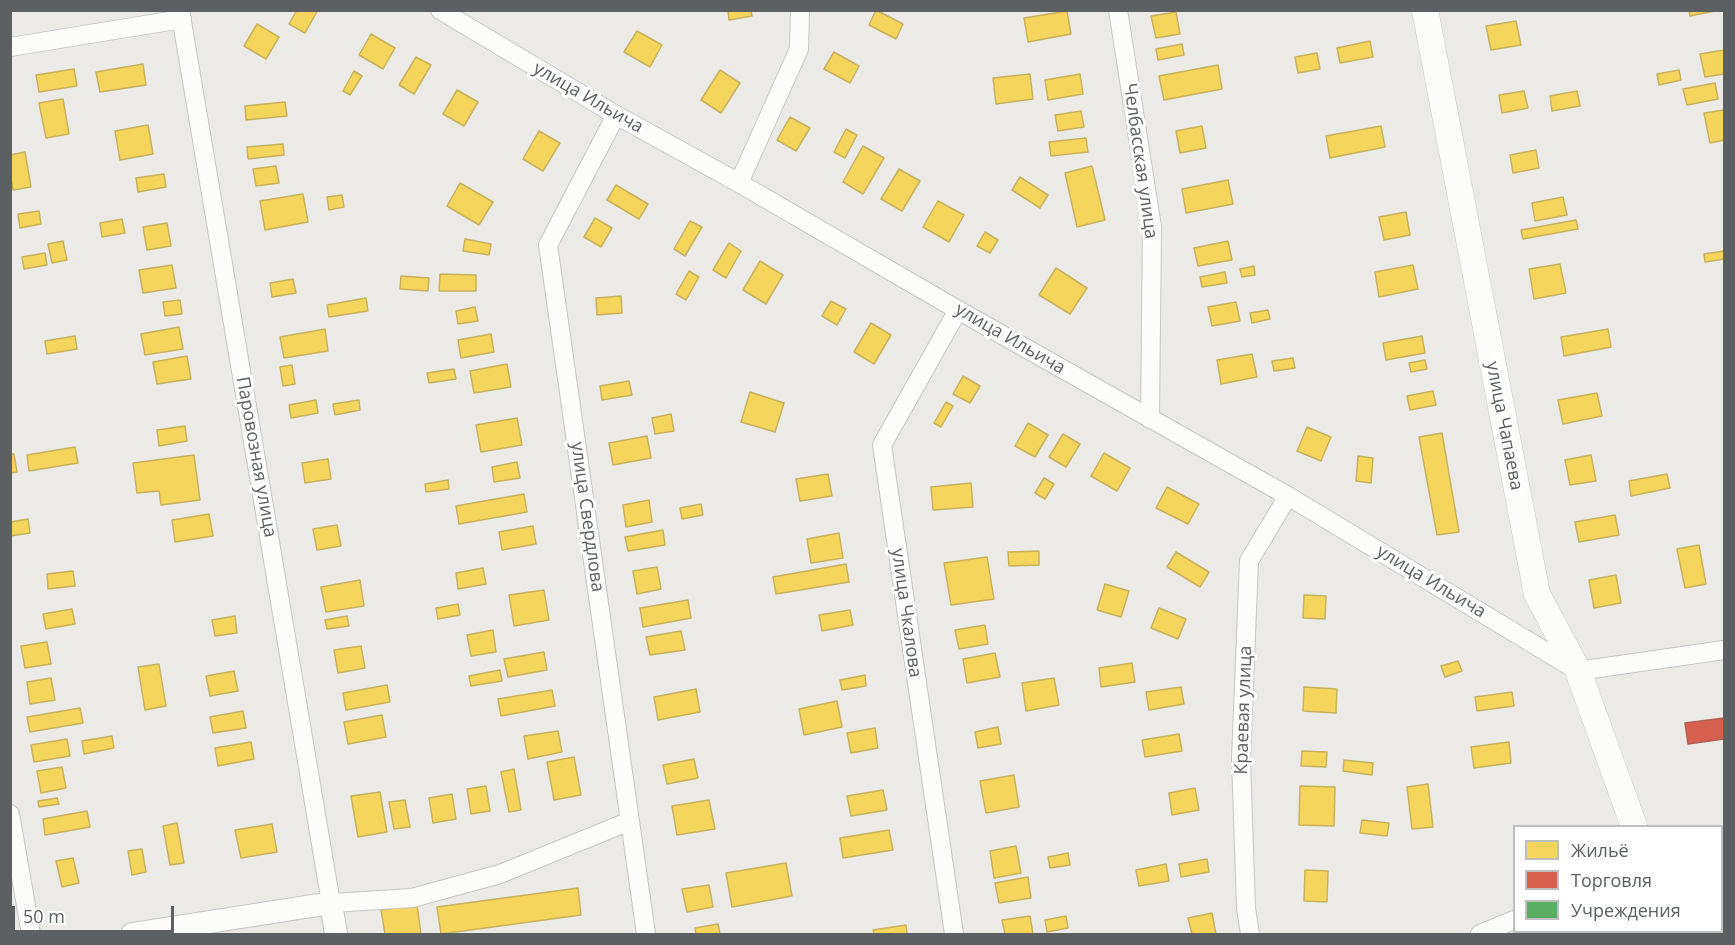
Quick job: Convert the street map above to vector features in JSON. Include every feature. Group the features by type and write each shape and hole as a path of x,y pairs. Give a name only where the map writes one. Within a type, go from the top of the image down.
{"main road":[{"name":"улица Чапаева","path":"1425,10 1536,594 1578,671 1634,825"}],"street":[{"name":"улица Ильича","path":"440,10 616,116 739,183 958,310 1288,496 1578,671"},
{"path":"739,183 799,49 800,10"},
{"name":"Челбасская улица","path":"1118,10 1152,227 1150,419"},
{"path":"10,47 181,15"},
{"name":"Паровозная улица","path":"181,15 331,903"},
{"name":"улица Свердлова","path":"616,116 548,245 646,934"},
{"name":"улица Чкалова","path":"954,934 882,445 958,310"},
{"name":"Краевая улица","path":"1250,934 1246,908 1241,759 1249,561 1288,496"},
{"path":"1578,671 1725,650"},
{"path":"10,814 31,934"},
{"path":"132,934 331,903 412,898 500,874 630,821"},
{"path":"331,903 336,934"},
{"path":"1480,934 1513,921"}],"building: Жильё":[{"path":"297,10 318,10 305,33 289,24"},
{"path":"728,10 751,10 752,16 729,20"},
{"path":"876,10 903,24 896,39 869,25"},
{"path":"1689,10 1720,10 1690,16"},
{"path":"1067,11 1071,34 1028,42 1024,18"},
{"path":"1176,12 1180,34 1156,38 1151,16"},
{"path":"1516,21 1521,45 1491,50 1486,26"},
{"path":"257,24 279,37 266,59 244,46"},
{"path":"637,31 662,45 650,67 624,52"},
{"path":"371,34 395,48 383,69 359,55"},
{"path":"1370,41 1373,57 1340,63 1337,48"},
{"path":"1182,44 1184,55 1158,60 1156,49"},
{"path":"1724,50 1724,74 1705,77 1700,54"},
{"path":"834,52 859,66 850,83 824,69"},
{"path":"1317,53 1320,69 1298,73 1295,57"},
{"path":"416,57 431,65 414,94 399,85"},
{"path":"143,64 146,85 100,92 96,72"},
{"path":"1218,65 1222,89 1164,100 1159,76"},
{"path":"74,69 77,86 39,92 36,75"},
{"path":"720,70 740,83 721,113 701,100"},
{"path":"1679,70 1681,80 1659,85 1657,74"},
{"path":"354,71 362,76 350,95 343,91"},
{"path":"1030,74 1033,99 996,104 993,78"},
{"path":"1080,74 1083,94 1048,100 1045,80"},
{"path":"1715,83 1718,99 1687,105 1683,89"},
{"path":"457,90 478,102 464,126 443,114"},
{"path":"1524,91 1528,108 1502,113 1499,95"},
{"path":"1577,91 1580,106 1552,111 1550,96"},
{"path":"63,99 69,134 46,138 39,103"},
{"path":"285,102 287,116 246,120 245,106"},
{"path":"1724,110 1724,140 1710,143 1704,113"},
{"path":"1081,111 1084,127 1058,131 1055,115"},
{"path":"790,117 810,128 796,151 777,140"},
{"path":"148,125 153,154 120,160 115,131"},
{"path":"1202,126 1206,148 1180,153 1176,131"},
{"path":"1381,126 1385,147 1330,158 1326,136"},
{"path":"846,129 857,135 845,158 834,152"},
{"path":"539,131 560,143 543,171 523,159"},
{"path":"1086,138 1088,152 1051,156 1049,142"},
{"path":"283,144 284,155 248,159 247,147"},
{"path":"863,146 884,158 863,194 843,182"},
{"path":"1536,150 1539,168 1513,173 1510,155"},
{"path":"25,152 31,187 13,190 10,155"},
{"path":"276,166 279,183 256,186 253,169"},
{"path":"1092,166 1105,220 1077,227 1065,173"},
{"path":"899,169 920,181 902,211 881,199"},
{"path":"164,174 166,187 138,192 136,178"},
{"path":"1020,177 1048,195 1040,208 1012,190"},
{"path":"1228,180 1233,204 1186,213 1182,189"},
{"path":"460,183 493,202 479,225 447,206"},
{"path":"616,185 648,204 639,219 607,200"},
{"path":"303,194 308,222 265,230 260,201"},
{"path":"342,195 344,207 329,210 327,197"},
{"path":"1563,197 1567,215 1535,221 1532,203"},
{"path":"938,201 964,215 949,242 923,227"},
{"path":"39,211 41,224 20,228 18,214"},
{"path":"1406,212 1410,235 1384,240 1379,217"},
{"path":"595,218 612,228 601,247 584,237"},
{"path":"122,219 125,233 102,237 100,223"},
{"path":"1576,220 1578,229 1523,239 1521,230"},
{"path":"690,221 702,227 685,256 674,249"},
{"path":"167,223 171,246 147,250 143,227"},
{"path":"985,232 998,240 990,253 977,246"},
{"path":"465,239 491,244 489,255 463,251"},
{"path":"63,241 67,260 52,263 48,244"},
{"path":"1228,241 1232,260 1198,266 1194,248"},
{"path":"729,243 741,251 726,278 713,270"},
{"path":"1724,251 1724,259 1705,262 1704,254"},
{"path":"45,253 47,265 24,269 22,257"},
{"path":"760,261 783,275 766,304 743,290"},
{"path":"1560,264 1566,293 1534,299 1529,269"},
{"path":"172,265 176,288 143,293 139,270"},
{"path":"1413,265 1418,289 1379,297 1375,272"},
{"path":"1254,266 1255,275 1242,277 1240,269"},
{"path":"1056,268 1087,288 1070,314 1039,295"},
{"path":"689,271 699,277 686,300 676,294"},
{"path":"1225,272 1227,283 1202,287 1200,277"},
{"path":"440,274 476,275 476,291 439,291"},
{"path":"401,276 429,278 428,291 400,289"},
{"path":"293,279 296,293 272,297 270,283"},
{"path":"621,296 622,313 597,315 596,298"},
{"path":"366,298 368,311 329,317 327,305"},
{"path":"180,300 182,314 165,316 163,302"},
{"path":"831,301 846,309 837,325 822,316"},
{"path":"1236,302 1240,321 1212,326 1208,307"},
{"path":"475,307 478,321 458,324 456,311"},
{"path":"1268,310 1270,319 1252,323 1250,313"},
{"path":"871,323 891,335 874,364 854,352"},
{"path":"179,327 183,349 145,355 141,334"},
{"path":"325,329 328,351 284,358 280,337"},
{"path":"1608,329 1611,347 1564,356 1561,337"},
{"path":"491,334 494,352 461,358 458,340"},
{"path":"75,336 77,349 47,354 45,341"},
{"path":"1422,336 1425,353 1386,360 1383,343"},
{"path":"1252,354 1257,377 1221,384 1217,360"},
{"path":"187,356 191,379 157,384 153,362"},
{"path":"1293,358 1295,368 1274,371 1272,361"},
{"path":"1425,360 1427,369 1411,372 1409,363"},
{"path":"507,364 511,387 474,393 470,371"},
{"path":"292,365 295,384 283,386 280,367"},
{"path":"454,369 456,379 429,383 427,373"},
{"path":"963,376 980,386 970,403 953,394"},
{"path":"629,381 632,395 602,400 600,386"},
{"path":"1433,391 1436,405 1410,410 1407,396"},
{"path":"750,392 784,403 775,432 741,422"},
{"path":"1597,393 1602,416 1563,424 1558,400"},
{"path":"316,400 318,413 291,418 289,405"},
{"path":"359,400 360,410 335,415 333,404"},
{"path":"946,402 953,406 941,427 934,423"},
{"path":"671,414 674,431 655,434 652,418"},
{"path":"517,418 522,445 481,452 476,425"},
{"path":"1028,423 1048,435 1035,457 1015,446"},
{"path":"185,426 187,441 159,446 157,430"},
{"path":"1307,427 1331,437 1321,461 1297,451"},
{"path":"1442,433 1459,532 1437,535 1419,437"},
{"path":"1063,434 1080,444 1066,467 1049,457"},
{"path":"647,436 651,458 613,465 609,443"},
{"path":"75,447 78,463 29,471 27,455"},
{"path":"1104,453 1130,468 1117,491 1091,476"},
{"path":"10,454 14,454 17,472 10,473"},
{"path":"194,455 200,500 161,505 159,491 137,493 133,463"},
{"path":"1591,455 1596,481 1570,485 1565,460"},
{"path":"1358,456 1373,458 1371,483 1356,481"},
{"path":"328,459 331,479 305,483 302,463"},
{"path":"517,462 520,478 494,482 492,467"},
{"path":"828,474 832,496 800,501 796,479"},
{"path":"1667,474 1670,488 1631,496 1629,481"},
{"path":"1044,478 1054,484 1045,499 1035,493"},
{"path":"448,480 449,489 426,492 425,484"},
{"path":"971,483 973,507 933,510 931,487"},
{"path":"1167,487 1199,504 1188,524 1156,508"},
{"path":"524,494 527,512 459,524 456,506"},
{"path":"649,500 652,522 626,527 623,505"},
{"path":"701,504 703,515 682,519 680,508"},
{"path":"209,514 213,536 175,542 172,520"},
{"path":"1615,515 1619,535 1579,542 1575,522"},
{"path":"28,519 30,533 10,536 10,522"},
{"path":"337,525 341,546 317,550 313,529"},
{"path":"533,526 536,544 502,550 499,532"},
{"path":"663,530 665,545 628,551 625,537"},
{"path":"839,533 843,558 811,563 807,539"},
{"path":"1699,545 1706,584 1685,588 1677,549"},
{"path":"1039,551 1039,565 1009,566 1008,552"},
{"path":"1176,552 1209,572 1200,587 1167,567"},
{"path":"987,557 994,599 951,605 944,563"},
{"path":"846,564 849,582 776,594 773,577"},
{"path":"657,567 661,589 637,594 633,571"},
{"path":"483,568 486,584 458,589 456,573"},
{"path":"73,571 75,586 48,589 47,574"},
{"path":"1616,575 1621,603 1594,608 1589,580"},
{"path":"360,580 364,606 326,612 321,587"},
{"path":"1105,584 1129,591 1121,617 1097,610"},
{"path":"544,590 549,620 514,626 509,595"},
{"path":"1304,595 1326,596 1325,619 1303,618"},
{"path":"688,600 691,618 643,627 640,608"},
{"path":"458,604 460,615 438,619 436,608"},
{"path":"1159,608 1186,619 1178,639 1151,628"},
{"path":"72,609 75,624 46,629 43,614"},
{"path":"850,610 853,625 822,631 819,615"},
{"path":"235,616 237,633 215,636 212,620"},
{"path":"347,616 349,626 327,629 325,620"},
{"path":"985,625 988,644 959,649 955,630"},
{"path":"493,630 496,652 471,656 467,635"},
{"path":"681,631 685,650 650,655 646,637"},
{"path":"47,642 51,664 25,668 21,646"},
{"path":"361,646 365,668 338,673 334,650"},
{"path":"544,652 547,670 508,677 504,659"},
{"path":"995,653 1000,677 967,683 963,659"},
{"path":"1458,661 1462,671 1445,677 1441,666"},
{"path":"1132,663 1135,682 1101,687 1099,668"},
{"path":"159,664 166,706 145,710 138,667"},
{"path":"500,670 502,681 471,686 469,676"},
{"path":"234,671 238,691 210,696 206,676"},
{"path":"865,675 866,686 842,690 840,680"},
{"path":"51,678 55,700 30,704 27,682"},
{"path":"1054,678 1059,705 1026,711 1022,683"},
{"path":"387,685 390,702 346,710 343,693"},
{"path":"1181,687 1184,704 1149,710 1146,692"},
{"path":"1304,687 1337,689 1336,713 1303,711"},
{"path":"696,689 700,712 658,720 654,697"},
{"path":"552,690 555,706 501,716 498,699"},
{"path":"1512,692 1514,706 1477,711 1475,697"},
{"path":"837,701 842,727 804,735 799,709"},
{"path":"80,708 83,723 30,732 27,717"},
{"path":"243,711 246,728 213,733 210,717"},
{"path":"382,715 386,737 348,744 344,722"},
{"path":"998,727 1001,744 978,748 975,732"},
{"path":"875,728 878,748 851,753 847,733"},
{"path":"558,731 562,752 528,759 524,736"},
{"path":"1179,734 1182,751 1145,757 1142,740"},
{"path":"112,736 114,748 84,754 82,741"},
{"path":"67,739 70,756 34,762 31,745"},
{"path":"251,742 254,759 218,766 215,748"},
{"path":"1509,742 1511,763 1474,768 1471,747"},
{"path":"1302,751 1327,752 1326,767 1301,766"},
{"path":"574,757 581,795 554,800 547,762"},
{"path":"694,759 698,778 667,784 663,765"},
{"path":"1344,760 1373,763 1372,775 1343,771"},
{"path":"62,767 66,788 41,793 37,771"},
{"path":"514,769 521,810 509,812 501,772"},
{"path":"1014,775 1019,807 986,813 980,781"},
{"path":"1428,784 1433,827 1412,829 1407,787"},
{"path":"486,786 490,811 471,814 467,789"},
{"path":"1300,786 1335,787 1334,826 1299,825"},
{"path":"1195,788 1199,810 1172,815 1169,793"},
{"path":"883,790 887,810 851,816 847,796"},
{"path":"380,792 387,832 358,837 351,796"},
{"path":"452,794 456,819 433,823 429,798"},
{"path":"57,798 59,804 39,807 38,801"},
{"path":"405,800 410,827 394,829 389,802"},
{"path":"709,800 715,829 677,835 672,806"},
{"path":"87,811 90,827 45,835 43,819"},
{"path":"1362,820 1389,823 1387,836 1360,833"},
{"path":"177,823 184,863 170,865 163,826"},
{"path":"272,824 277,852 241,858 235,830"},
{"path":"889,830 893,850 843,858 840,838"},
{"path":"1016,846 1021,873 994,878 990,851"},
{"path":"142,849 146,872 132,875 128,851"},
{"path":"1068,853 1070,865 1050,868 1048,857"},
{"path":"73,858 79,883 62,887 56,861"},
{"path":"1207,859 1209,872 1181,877 1179,864"},
{"path":"786,863 792,896 732,907 726,873"},
{"path":"1166,864 1169,881 1139,886 1136,870"},
{"path":"1305,870 1328,871 1327,902 1304,901"},
{"path":"1028,877 1031,898 999,903 995,883"},
{"path":"709,885 713,907 687,912 682,889"},
{"path":"578,888 581,915 441,934 437,907"},
{"path":"417,905 421,934 385,934 381,910"},
{"path":"1212,913 1216,934 1192,934 1188,918"},
{"path":"1030,916 1033,934 1005,934 1002,920"},
{"path":"1066,916 1068,928 1047,932 1045,920"},
{"path":"718,924 720,934 696,934 695,928"},
{"path":"906,925 907,934 874,934 873,930"}],"building: Торговля":[{"path":"1724,718 1724,739 1688,744 1685,723"}]}
